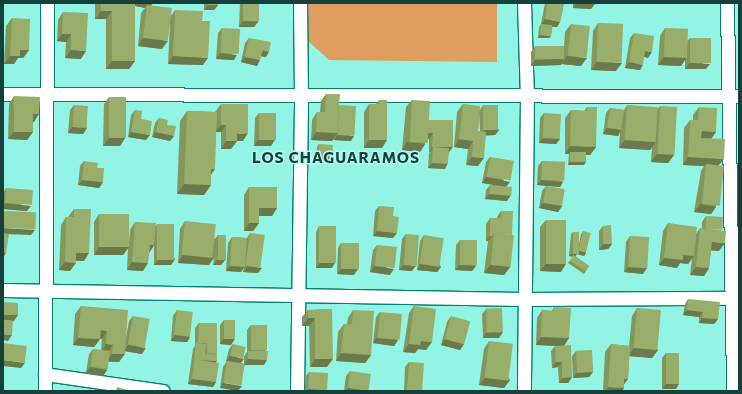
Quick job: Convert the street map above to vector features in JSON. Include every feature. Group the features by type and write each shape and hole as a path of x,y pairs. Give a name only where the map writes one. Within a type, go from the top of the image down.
{"street":[{"path":"45,391 44,290 48,94 47,3"},
{"path":"297,391 301,96 300,3"},
{"path":"524,3 527,96 524,391"},
{"path":"727,3 733,96 735,298 733,391"},
{"path":"3,94 733,96"},
{"path":"3,290 524,299 735,298"},
{"path":"45,374 163,391"}],"shaded area":[{"path":"308,3 497,3 497,62 329,60 308,41"}],"building":[{"path":"101,3 135,3 135,61 112,61 112,11 101,11"},
{"path":"208,3 218,3 218,5 208,5"},
{"path":"243,3 259,3 259,21 243,21"},
{"path":"547,3 564,3 560,22 545,19"},
{"path":"147,5 172,8 168,41 143,38"},
{"path":"175,10 203,11 202,21 210,21 208,58 173,56"},
{"path":"63,12 88,13 86,51 71,50 71,34 62,34"},
{"path":"12,18 30,19 29,50 20,50 20,56 10,56"},
{"path":"598,23 623,24 622,63 597,62"},
{"path":"541,24 552,25 551,36 540,35"},
{"path":"571,24 590,26 587,58 568,56"},
{"path":"222,28 240,29 239,54 221,53"},
{"path":"665,28 688,29 687,58 664,57"},
{"path":"634,33 654,36 652,52 645,51 643,65 629,62"},
{"path":"249,38 271,42 269,52 263,50 260,60 245,57"},
{"path":"690,38 711,38 711,63 690,63"},
{"path":"535,46 564,46 564,59 535,59"},
{"path":"326,94 340,94 337,133 316,132 317,112 325,112"},
{"path":"14,96 40,97 39,114 33,114 33,132 14,132"},
{"path":"109,97 126,97 126,138 109,138"},
{"path":"379,100 387,100 387,140 369,140 369,104 379,104"},
{"path":"412,100 430,101 428,143 410,142"},
{"path":"221,104 248,104 248,133 237,134 237,141 226,141 226,125 221,125"},
{"path":"463,104 480,106 478,131 486,132 484,158 472,157 473,141 459,139"},
{"path":"74,105 88,106 86,128 72,127"},
{"path":"339,105 356,106 354,136 337,135"},
{"path":"483,105 498,105 498,130 483,130"},
{"path":"627,105 658,107 655,142 625,140"},
{"path":"660,106 677,107 674,155 657,154"},
{"path":"587,107 597,107 596,147 570,146 571,110 587,111"},
{"path":"699,107 717,108 716,132 702,131 701,138 725,139 724,159 688,157 690,120 698,120"},
{"path":"610,108 624,110 621,130 607,128"},
{"path":"135,110 142,111 141,119 152,121 150,135 131,132"},
{"path":"187,111 217,112 215,169 211,169 211,185 184,184"},
{"path":"259,113 276,113 276,140 259,140"},
{"path":"544,113 561,114 560,139 543,138"},
{"path":"159,118 168,120 167,125 176,126 174,136 156,132"},
{"path":"428,120 453,120 453,147 432,147 433,133 427,133"},
{"path":"319,144 333,145 332,156 318,155"},
{"path":"433,147 449,148 448,164 432,163"},
{"path":"570,152 586,152 586,162 570,162"},
{"path":"490,157 514,161 511,181 487,177"},
{"path":"84,161 98,163 97,168 104,168 103,182 82,180"},
{"path":"542,161 565,162 564,181 541,180"},
{"path":"706,164 724,166 720,206 702,204"},
{"path":"490,185 512,187 511,196 489,194"},
{"path":"546,186 565,189 562,206 543,203"},
{"path":"249,187 277,187 277,208 259,208 259,223 249,223"},
{"path":"6,188 33,190 32,205 5,203"},
{"path":"379,206 394,207 393,216 399,217 397,233 377,231"},
{"path":"74,209 91,209 89,253 76,253 76,263 65,262 66,217 74,217"},
{"path":"3,211 36,212 35,229 3,228"},
{"path":"501,211 513,211 512,235 494,233 490,236 490,218 501,218"},
{"path":"99,214 129,214 129,247 99,247"},
{"path":"706,216 723,217 722,230 705,229"},
{"path":"546,220 566,220 566,264 546,264"},
{"path":"185,221 216,224 212,258 181,255"},
{"path":"135,222 156,223 154,245 150,245 148,263 132,262"},
{"path":"668,223 697,227 694,256 683,255 683,260 664,258"},
{"path":"157,224 174,224 174,260 157,260"},
{"path":"611,225 612,244 603,244 603,226"},
{"path":"319,226 336,226 336,263 319,263"},
{"path":"700,228 726,231 725,243 712,242 709,268 696,267"},
{"path":"583,231 591,233 586,252 578,250"},
{"path":"573,232 579,232 579,254 573,254"},
{"path":"3,233 9,234 6,253 3,253"},
{"path":"250,233 265,235 260,268 245,266"},
{"path":"494,233 514,235 511,267 491,265"},
{"path":"406,234 419,235 417,266 404,265"},
{"path":"218,235 226,235 226,260 218,260"},
{"path":"424,235 444,238 439,267 419,264"},
{"path":"630,236 649,237 647,268 628,267"},
{"path":"232,237 247,238 245,267 230,266"},
{"path":"460,240 477,240 477,265 460,265"},
{"path":"341,243 359,243 359,269 341,269"},
{"path":"377,245 397,247 395,268 375,266"},
{"path":"573,255 589,266 586,271 570,261"},
{"path":"3,294 4,302 18,303 18,315 3,315"},
{"path":"688,299 720,302 718,319 702,318 703,312 687,310"},
{"path":"81,306 128,310 125,354 112,354 113,345 106,344 107,331 101,330 100,339 78,338"},
{"path":"414,306 436,309 432,342 421,341 420,345 409,344"},
{"path":"554,307 571,308 569,338 541,337 542,310 554,311"},
{"path":"502,308 503,332 487,333 486,309"},
{"path":"637,308 661,310 657,350 634,348"},
{"path":"332,309 333,359 315,359 315,318 308,318 308,310"},
{"path":"177,310 193,312 190,337 174,335"},
{"path":"353,310 374,311 371,355 341,353 344,324 352,324"},
{"path":"380,312 402,314 400,340 378,338"},
{"path":"133,316 150,319 145,348 128,345"},
{"path":"451,316 470,321 464,344 445,339"},
{"path":"3,320 13,321 12,335 3,334"},
{"path":"224,320 235,320 235,339 224,339"},
{"path":"199,323 217,323 217,354 207,353 207,343 198,343"},
{"path":"251,325 267,325 267,350 251,350"},
{"path":"489,341 513,344 508,381 484,378"},
{"path":"3,343 27,346 25,363 3,360"},
{"path":"196,343 206,344 205,354 217,355 217,361 199,360 219,363 216,382 192,379"},
{"path":"233,344 246,347 243,359 230,356"},
{"path":"611,344 630,346 628,379 624,379 624,388 608,387"},
{"path":"571,345 572,377 562,378 562,362 556,362 555,346"},
{"path":"93,349 110,351 108,369 91,367"},
{"path":"592,350 593,372 577,373 576,351"},
{"path":"248,351 268,351 267,360 248,359"},
{"path":"666,353 679,353 679,384 666,384"},
{"path":"227,361 245,364 241,386 224,383"},
{"path":"409,362 424,363 422,391 407,391"},
{"path":"350,371 371,374 368,391 348,388"},
{"path":"309,372 328,373 327,390 308,389"},
{"path":"117,387 131,391 116,391"}],"district":[{"name":"LOS CHAGUARAMOS","path":"336,158"}]}
